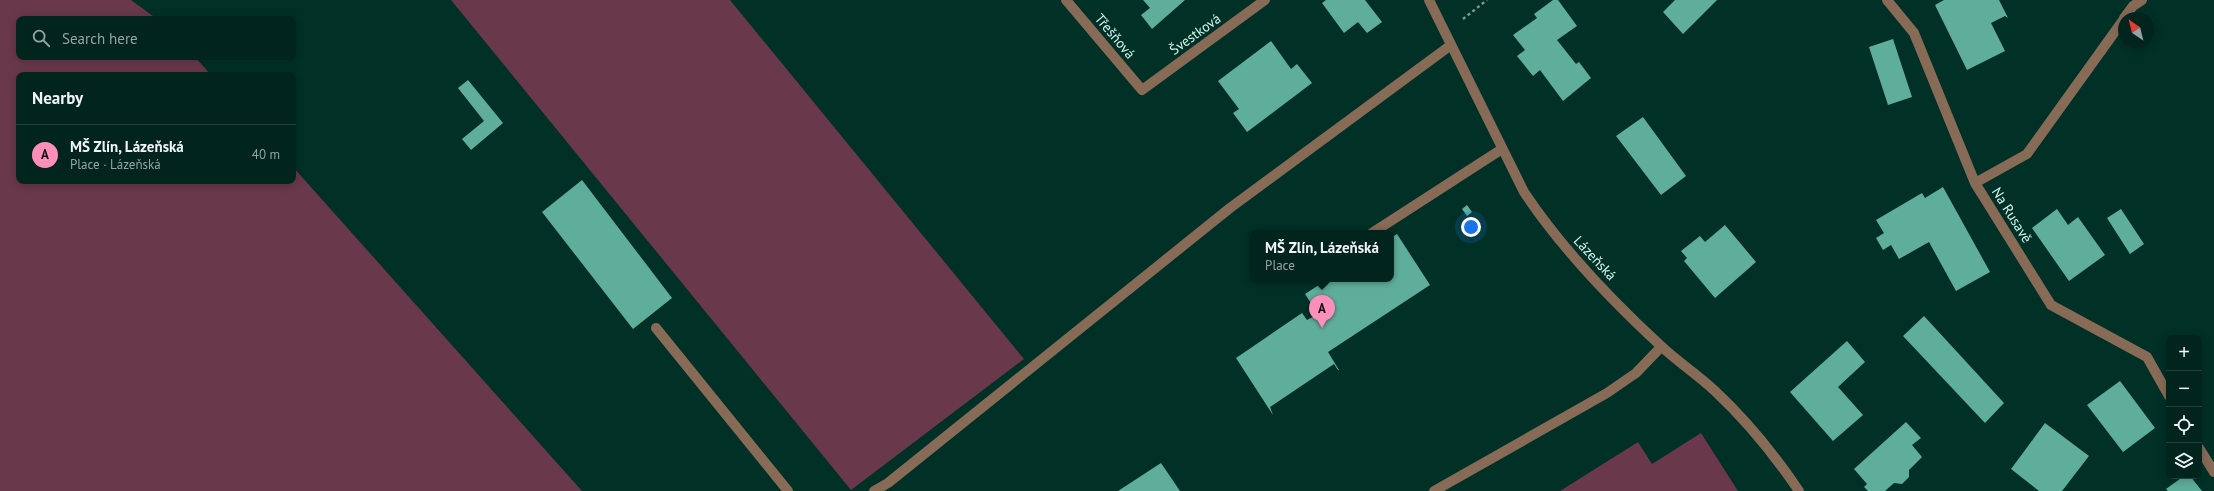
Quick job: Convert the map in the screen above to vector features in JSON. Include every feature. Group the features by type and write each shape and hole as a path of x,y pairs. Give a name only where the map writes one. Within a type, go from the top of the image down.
{"street":[{"name":"Třešňová","path":"1066,0 1142,90"},
{"name":"Švestková","path":"1142,90 1265,0"},
{"name":"Lázeňská","path":"1429,0 1524,192 1556,236 1661,347 1714,390 1742,417 1760,438 1799,491"},
{"name":"Na Rusavě","path":"1887,0 1914,32 1975,183 2052,305 2147,357 2166,391"},
{"path":"2128,12 2133,6 2142,0"},
{"path":"1975,183 2027,154 2118,26"},
{"path":"874,491 900,473 1230,208 1450,45"},
{"path":"1377,230 1502,149"},
{"path":"656,328 788,491"},
{"path":"1434,491 1607,393 1636,373 1661,347"},
{"path":"2202,453 2214,472"}],"path":[{"path":"1445,33 1487,0"}],"shaded area":[{"path":"0,0 131,0 153,16 16,16 16,60 198,60 208,72 16,72 16,184 296,184 296,170 582,491 0,491"},
{"path":"451,0 730,0 1024,359 851,490"},
{"path":"1701,433 1738,491 1560,491 1638,442 1652,464"}],"building":[{"path":"1143,0 1185,0 1152,29 1141,15 1150,8"},
{"path":"1326,0 1365,0 1382,22 1367,33 1358,22 1344,33 1322,3"},
{"path":"1553,0 1558,0 1577,26 1557,40 1576,64 1579,62 1591,78 1563,101 1540,70 1533,76 1517,56 1525,50 1513,35 1537,18 1534,14"},
{"path":"1675,0 1717,0 1683,34 1663,12"},
{"path":"1944,0 1999,0 2008,18 2005,16 1991,23 2005,51 1967,70 1935,5"},
{"path":"1893,39 1912,97 1888,105 1869,47"},
{"path":"1271,41 1291,69 1297,64 1312,83 1247,132 1233,113 1239,109 1218,81"},
{"path":"468,80 503,123 471,150 462,139 484,121 458,88"},
{"path":"1643,117 1686,176 1661,195 1616,136"},
{"path":"582,180 672,298 633,329 542,212"},
{"path":"1943,187 1990,272 1956,291 1929,242 1899,259 1891,245 1883,250 1876,238 1884,233 1876,220 1922,193 1925,198"},
{"path":"1467,205 1472,212 1467,216 1462,209"},
{"path":"2057,209 2068,225 2078,217 2105,255 2069,281 2032,228"},
{"path":"2121,209 2144,244 2130,254 2107,218"},
{"path":"1725,225 1756,262 1715,298 1684,261 1687,258 1681,251 1700,236 1705,242"},
{"path":"1397,234 1430,285 1328,352 1339,370 1334,364 1270,407 1273,415 1236,358 1302,313 1307,320 1318,314 1305,294 1323,282 1394,282 1394,236"},
{"path":"1924,316 2004,403 1985,423 1903,336"},
{"path":"1847,341 1865,362 1838,387 1863,415 1833,441 1790,392"},
{"path":"2120,381 2155,428 2123,452 2087,405"},
{"path":"1906,422 1921,438 1912,445 1922,457 1909,470 1909,477 1902,484 1894,483 1885,491 1868,491 1864,487 1867,484 1854,469"},
{"path":"2045,423 2089,456 2062,491 2039,491 2011,469"},
{"path":"1161,463 1180,491 1118,491"},
{"path":"2180,479 2192,479 2202,491 2168,491 2166,489"}],"place":[{"name":"MŠ Zlín, Lázeňská","path":"1322,328"}]}
